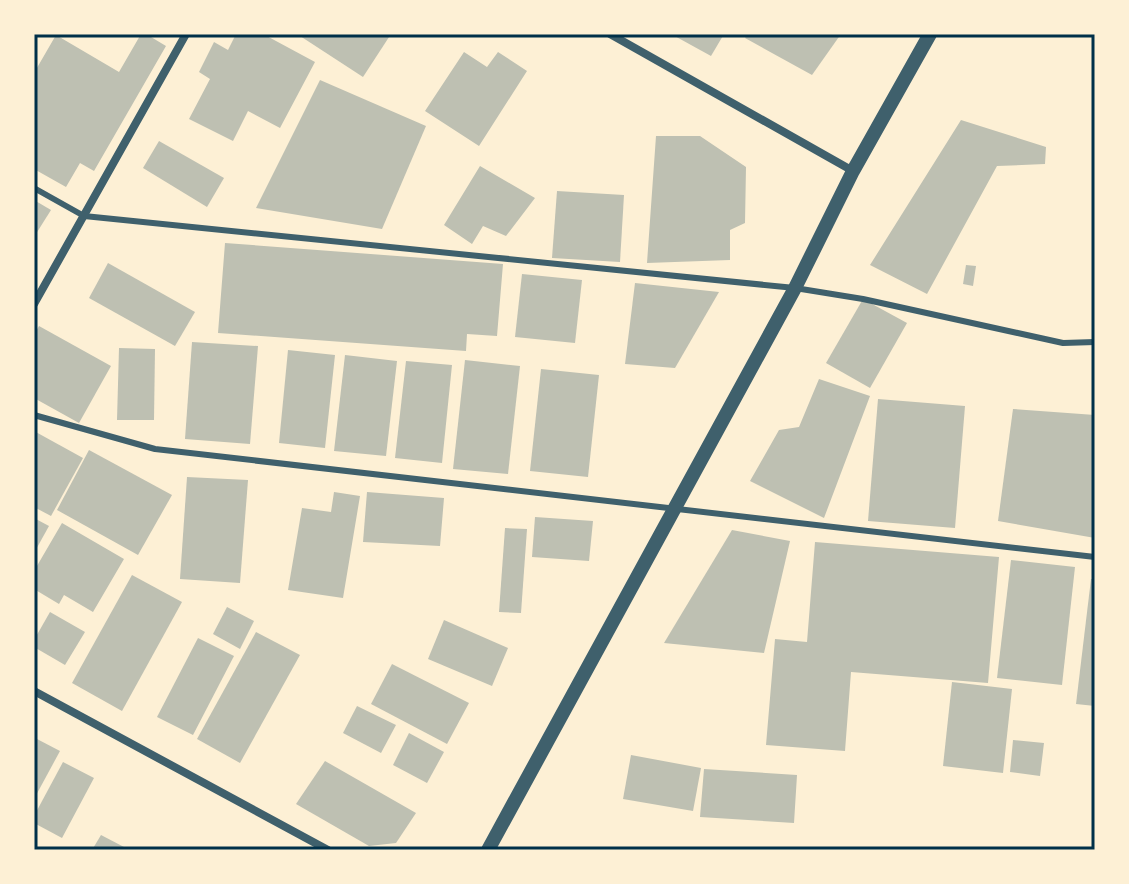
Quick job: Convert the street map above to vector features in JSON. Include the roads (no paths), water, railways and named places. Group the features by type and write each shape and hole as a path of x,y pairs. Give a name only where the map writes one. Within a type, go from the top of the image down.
{"street":[{"path":"34,304 186,34"},
{"path":"610,34 853,171"},
{"path":"488,850 795,288 853,171 930,34"},
{"path":"34,691 328,850"}],"lane":[{"path":"34,188 84,216 795,288 863,299 1063,343 1095,342"},
{"path":"34,415 155,449 1095,557"}]}
